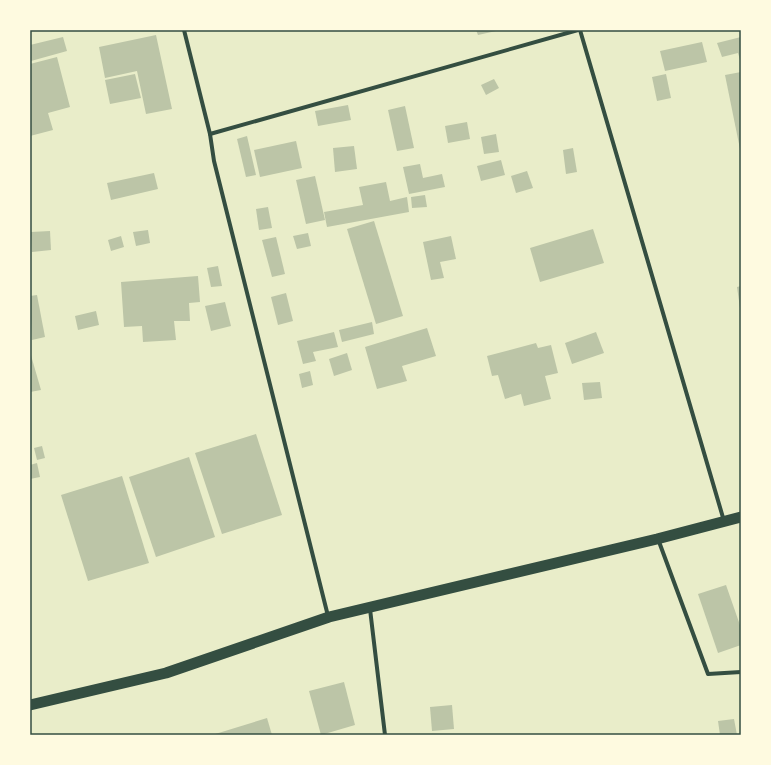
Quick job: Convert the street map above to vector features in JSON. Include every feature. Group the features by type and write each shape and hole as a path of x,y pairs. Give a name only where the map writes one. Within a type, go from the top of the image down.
{"highway":[{"path":"30,705 166,672 329,617 370,606 657,539 741,517"}],"street":[{"path":"184,30 210,134 214,161 329,617"},
{"path":"210,134 579,30 724,522"},
{"path":"657,539 708,674 741,672"},
{"path":"370,606 385,735"}],"building":[{"path":"476,30 496,30 496,31 478,35"},
{"path":"156,35 172,109 146,114 137,71 105,78 99,47"},
{"path":"63,37 67,51 31,61 30,45"},
{"path":"741,37 741,63 738,53 722,57 717,43"},
{"path":"702,42 707,62 665,71 660,51"},
{"path":"57,57 70,107 48,113 53,130 30,136 30,64"},
{"path":"741,72 741,149 740,149 725,75"},
{"path":"135,74 141,98 110,104 105,80"},
{"path":"666,74 671,98 657,101 652,77"},
{"path":"494,79 499,88 486,95 481,85"},
{"path":"348,105 351,120 318,126 315,111"},
{"path":"405,106 414,148 397,151 388,110"},
{"path":"467,122 470,139 448,143 445,126"},
{"path":"496,134 499,152 484,154 481,137"},
{"path":"247,136 256,175 246,177 237,139"},
{"path":"296,141 302,168 260,177 254,150"},
{"path":"354,146 357,169 335,172 333,148"},
{"path":"573,148 577,172 566,174 563,150"},
{"path":"501,160 505,175 481,181 477,166"},
{"path":"420,164 423,178 442,174 445,187 409,194 403,167"},
{"path":"527,171 533,188 516,193 511,176"},
{"path":"154,173 158,189 111,200 107,183"},
{"path":"315,176 325,220 306,224 296,180"},
{"path":"386,182 390,201 407,197 409,212 327,227 324,212 363,205 359,187"},
{"path":"425,195 427,207 412,208 411,197"},
{"path":"268,207 272,228 259,230 256,209"},
{"path":"374,221 403,316 376,324 347,229"},
{"path":"593,229 604,263 540,282 530,248"},
{"path":"148,230 150,243 136,246 133,232"},
{"path":"50,231 51,250 32,252 31,232"},
{"path":"308,233 311,246 297,249 293,236"},
{"path":"121,236 124,247 111,251 108,240"},
{"path":"451,236 456,259 440,262 444,278 431,280 423,242"},
{"path":"276,237 285,274 272,277 262,240"},
{"path":"218,266 222,286 211,287 207,268"},
{"path":"198,276 200,302 189,303 190,321 174,321 176,340 143,342 142,326 124,327 121,282"},
{"path":"741,286 741,308 740,308 737,287"},
{"path":"286,293 293,321 278,325 271,297"},
{"path":"37,295 45,337 32,340 30,296"},
{"path":"225,302 231,326 211,331 205,306"},
{"path":"96,311 99,325 78,330 75,316"},
{"path":"372,322 374,334 342,342 339,330"},
{"path":"427,328 436,356 402,366 407,381 377,389 365,347"},
{"path":"334,332 338,347 313,352 316,361 303,364 297,341"},
{"path":"596,332 604,353 572,364 565,343"},
{"path":"536,343 538,348 551,345 558,373 545,376 551,399 524,406 521,394 505,399 498,375 492,376 487,356"},
{"path":"30,352 41,390 30,392"},
{"path":"347,353 352,370 334,376 329,359"},
{"path":"310,371 313,385 302,388 299,374"},
{"path":"600,382 602,398 584,400 582,383"},
{"path":"256,434 282,515 222,534 195,453"},
{"path":"42,446 45,458 37,460 34,448"},
{"path":"189,457 215,537 156,557 129,477"},
{"path":"37,463 40,477 30,479 30,465"},
{"path":"122,476 149,563 88,581 61,495"},
{"path":"726,585 741,628 741,645 718,653 698,594"},
{"path":"344,682 355,725 321,735 309,691"},
{"path":"452,705 454,729 432,731 430,707"},
{"path":"267,718 272,735 212,735"},
{"path":"734,719 737,735 720,735 718,721"}]}
